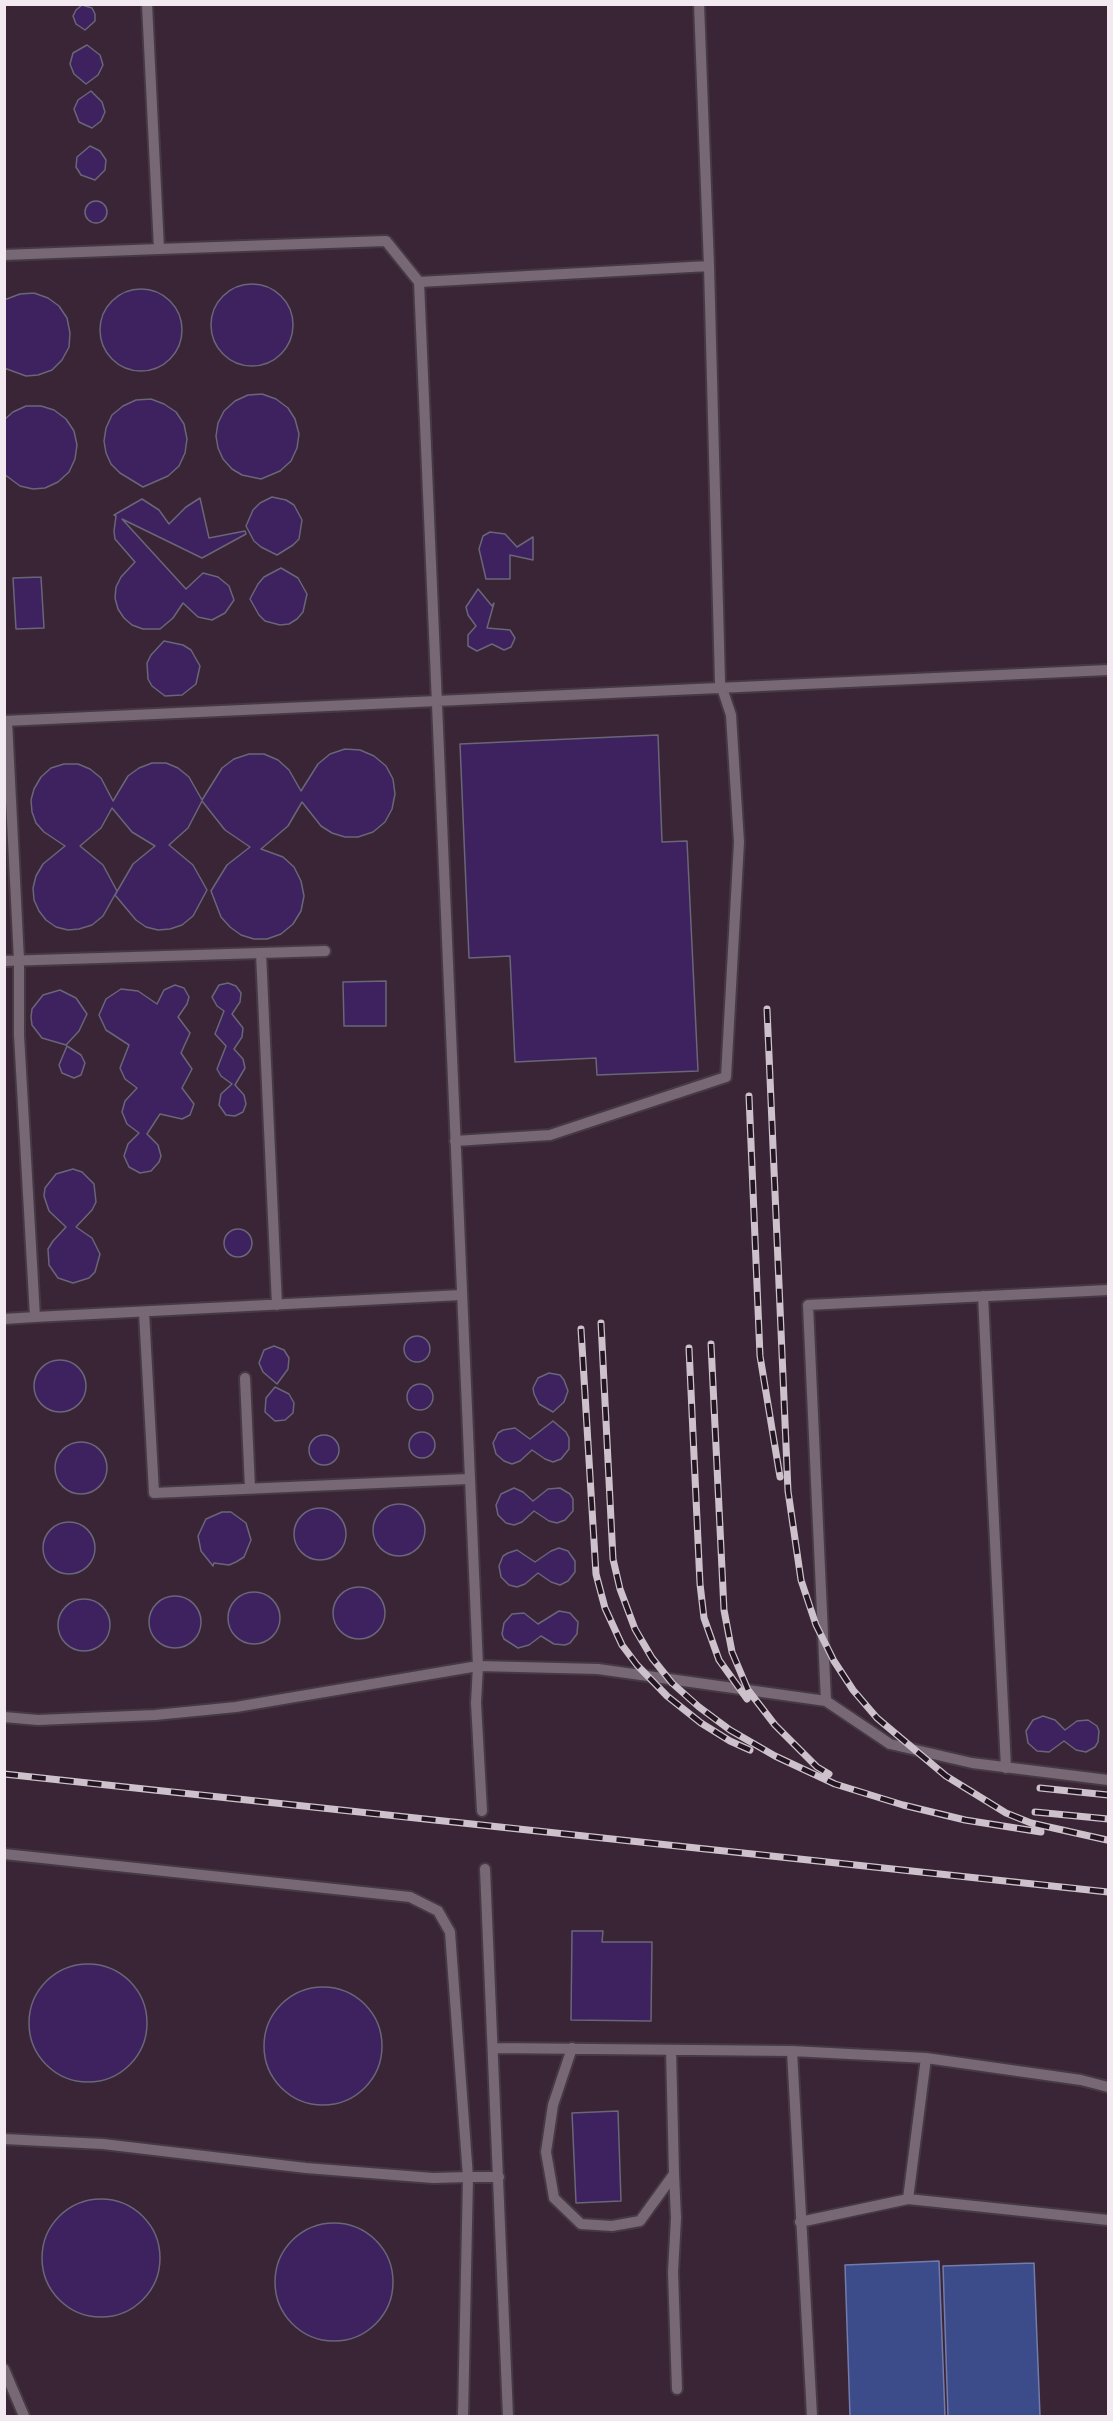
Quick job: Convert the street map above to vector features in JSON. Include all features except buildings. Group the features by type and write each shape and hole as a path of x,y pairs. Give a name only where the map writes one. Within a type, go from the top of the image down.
{"lane":[{"path":"147,4 159,249"},
{"path":"455,1141 550,1135 726,1077 739,842 731,715 722,687 699,4"},
{"path":"4,255 386,241 419,282 468,1479 478,1666 476,1703 482,1811"},
{"path":"419,282 709,266"},
{"path":"35,1317 19,1035 19,960 6,721 1108,670"},
{"path":"4,961 325,951"},
{"path":"261,953 277,1305"},
{"path":"825,1701 808,1305 1108,1290"},
{"path":"4,1319 461,1295"},
{"path":"983,1296 1006,1768"},
{"path":"144,1312 154,1492 468,1479"},
{"path":"245,1378 250,1488"},
{"path":"4,1717 38,1720 143,1715 236,1707 478,1666 598,1669 825,1701 890,1744 972,1763 1108,1780"},
{"path":"4,1854 410,1897 438,1911 450,1932 468,2177 463,2416"},
{"path":"485,1869 508,2416"},
{"path":"494,2048 792,2051 926,2058 1081,2080 1108,2087"},
{"path":"572,2048 553,2105 546,2152 554,2198 581,2224 612,2226 640,2221 674,2174"},
{"path":"671,2050 676,2218 673,2272 677,2389"},
{"path":"792,2051 812,2416"},
{"path":"908,2199 926,2058"},
{"path":"4,2139 102,2145 306,2168 433,2178 499,2177"},
{"path":"800,2222 908,2199 1108,2220"},
{"path":"4,2370 24,2416"}],"shaded area":[{"path":"5,5 1108,5 1108,2416 5,2416"}],"water":[{"path":"939,2261 945,2416 850,2416 845,2265"},
{"path":"1034,2263 1040,2416 948,2416 943,2266"}],"railway":[{"path":"767,1009 788,1491 801,1580 816,1625 834,1661 853,1690 877,1718 946,1776 1006,1813 1031,1823 1107,1840"},
{"path":"749,1096 760,1356 780,1477"},
{"path":"601,1323 613,1559 620,1589 635,1629 652,1658 672,1683 730,1730 775,1756 835,1784 903,1805 965,1820 1041,1832"},
{"path":"581,1329 596,1574 605,1608 622,1645 637,1665 667,1696 701,1723 750,1750"},
{"path":"711,1344 724,1610 732,1652 748,1690 775,1725 817,1767 829,1774"},
{"path":"689,1348 700,1584 704,1618 719,1660 747,1699"},
{"path":"4,1774 1108,1892"},
{"path":"1040,1788 1108,1795"},
{"path":"1035,1812 1108,1819"}]}
